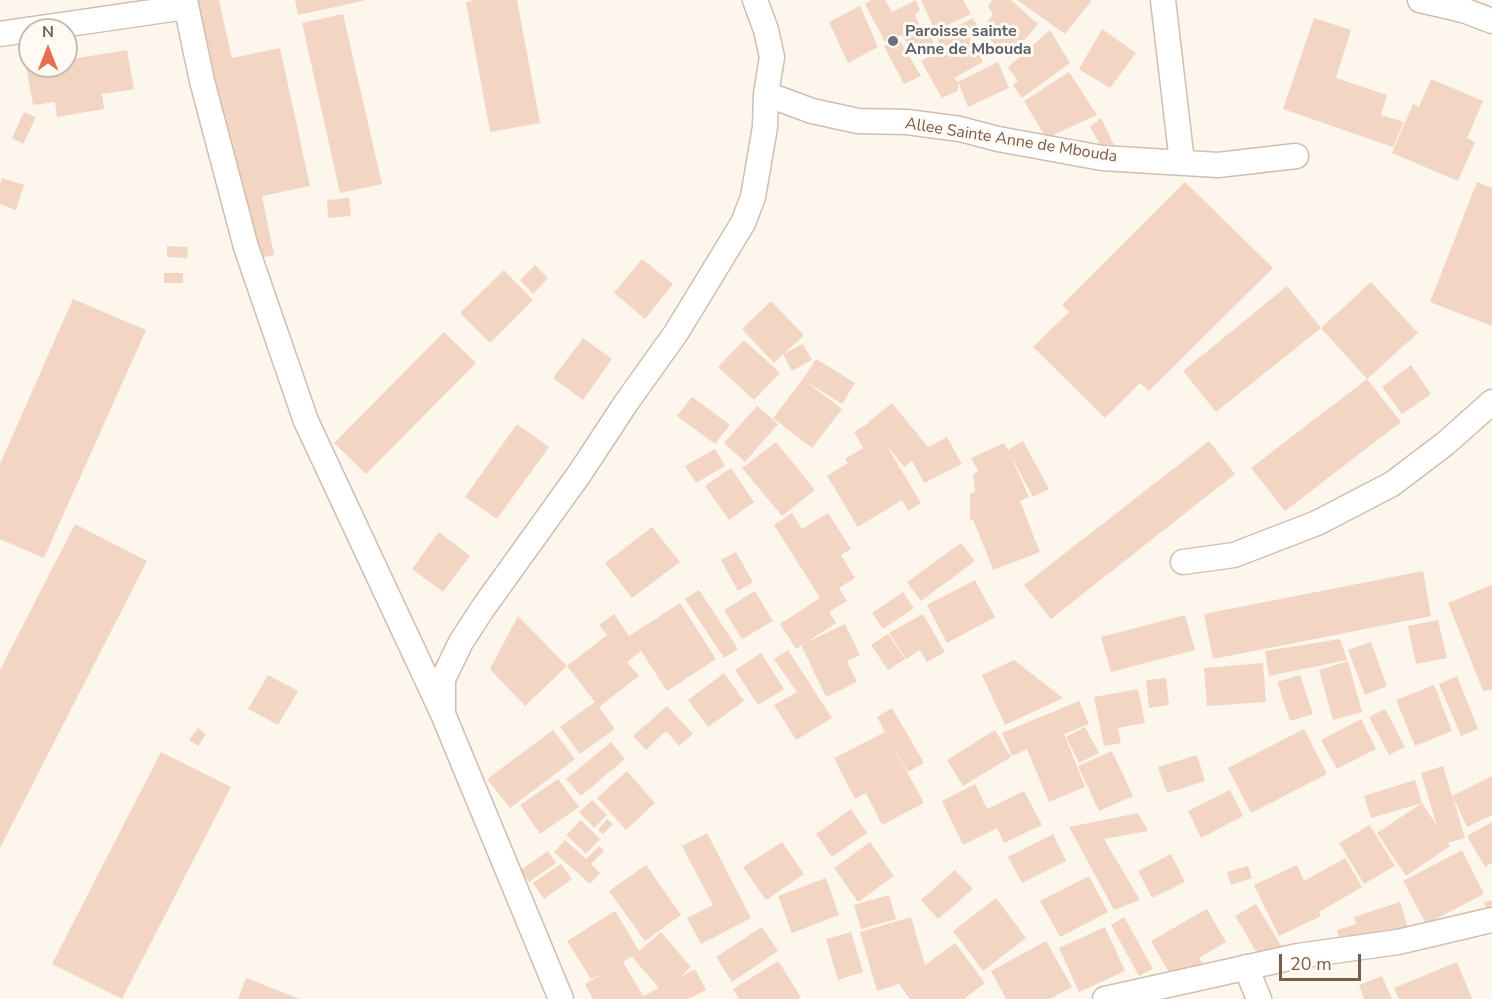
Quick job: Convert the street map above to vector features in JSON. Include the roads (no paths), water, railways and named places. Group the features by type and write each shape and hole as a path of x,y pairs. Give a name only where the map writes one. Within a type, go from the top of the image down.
{"street":[{"path":"443,714 443,679 461,642 489,598 580,473 676,333 743,223 753,197 765,127 766,94 771,57 766,30 755,0"},
{"path":"1163,0 1182,162"},
{"path":"1420,0 1463,10 1492,21"},
{"path":"0,34 185,3 202,81 246,247 306,421 443,714 561,999"},
{"name":"Allee Sainte Anne de Mbouda","path":"766,94 812,111 858,121 907,122 960,129 999,139 1102,158 1218,165 1296,156"},
{"path":"1183,562 1234,555 1326,519 1392,484 1446,443 1492,402"},
{"path":"1105,999 1246,967 1398,942 1492,920"},
{"path":"1246,967 1259,999"}],"place":[{"name":"Paroisse sainte Anne de Mbouda","path":"893,41"}]}
